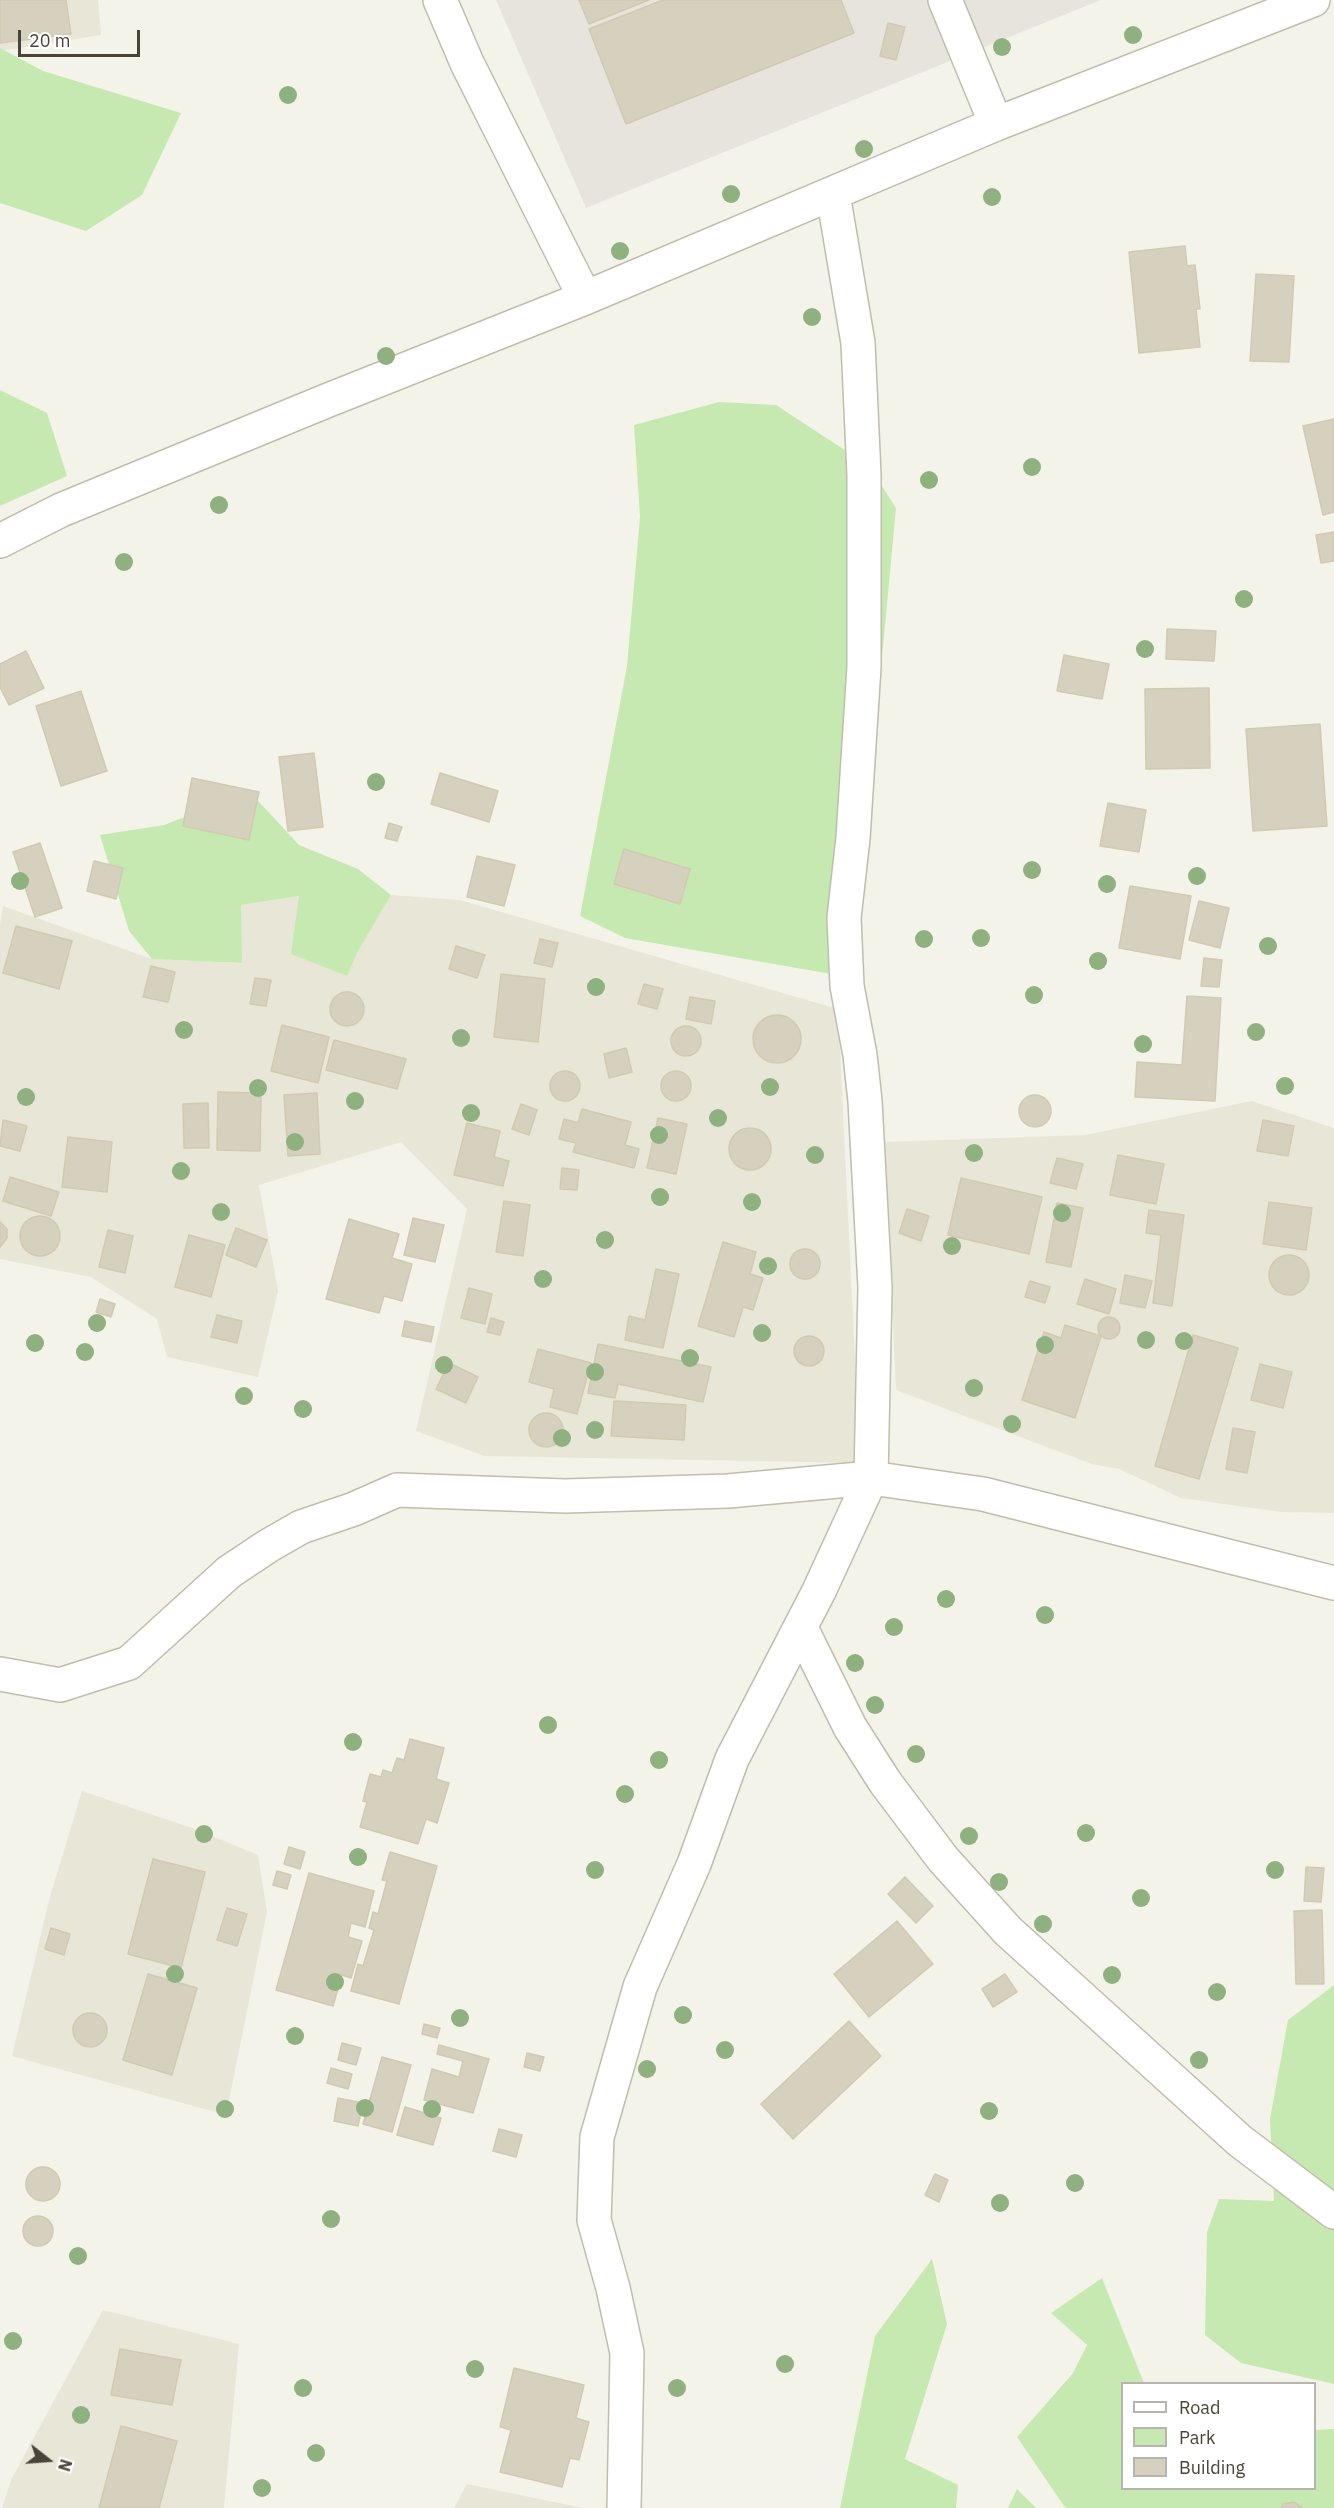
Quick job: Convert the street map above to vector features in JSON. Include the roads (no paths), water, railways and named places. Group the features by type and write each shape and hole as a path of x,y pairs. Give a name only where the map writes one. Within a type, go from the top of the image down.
{"street":[{"path":"440,0 467,63 585,298"},
{"path":"945,0 996,124"},
{"path":"0,541 70,507 326,401 585,298 996,124 1313,0"},
{"path":"624,2508 627,2353 613,2288 594,2220 597,2137 640,1987 694,1864 732,1759 801,1628 871,1478 875,1287 865,1101 860,1055 847,986 844,918 853,838 864,667 864,475 858,343 833,194"},
{"path":"0,1674 60,1685 129,1663 229,1572 268,1546 301,1527 354,1509 397,1490 577,1496 728,1491 871,1478 983,1494 1334,1583"},
{"path":"801,1628 850,1727 885,1782 943,1859 993,1915 1240,2141 1334,2212"}]}
